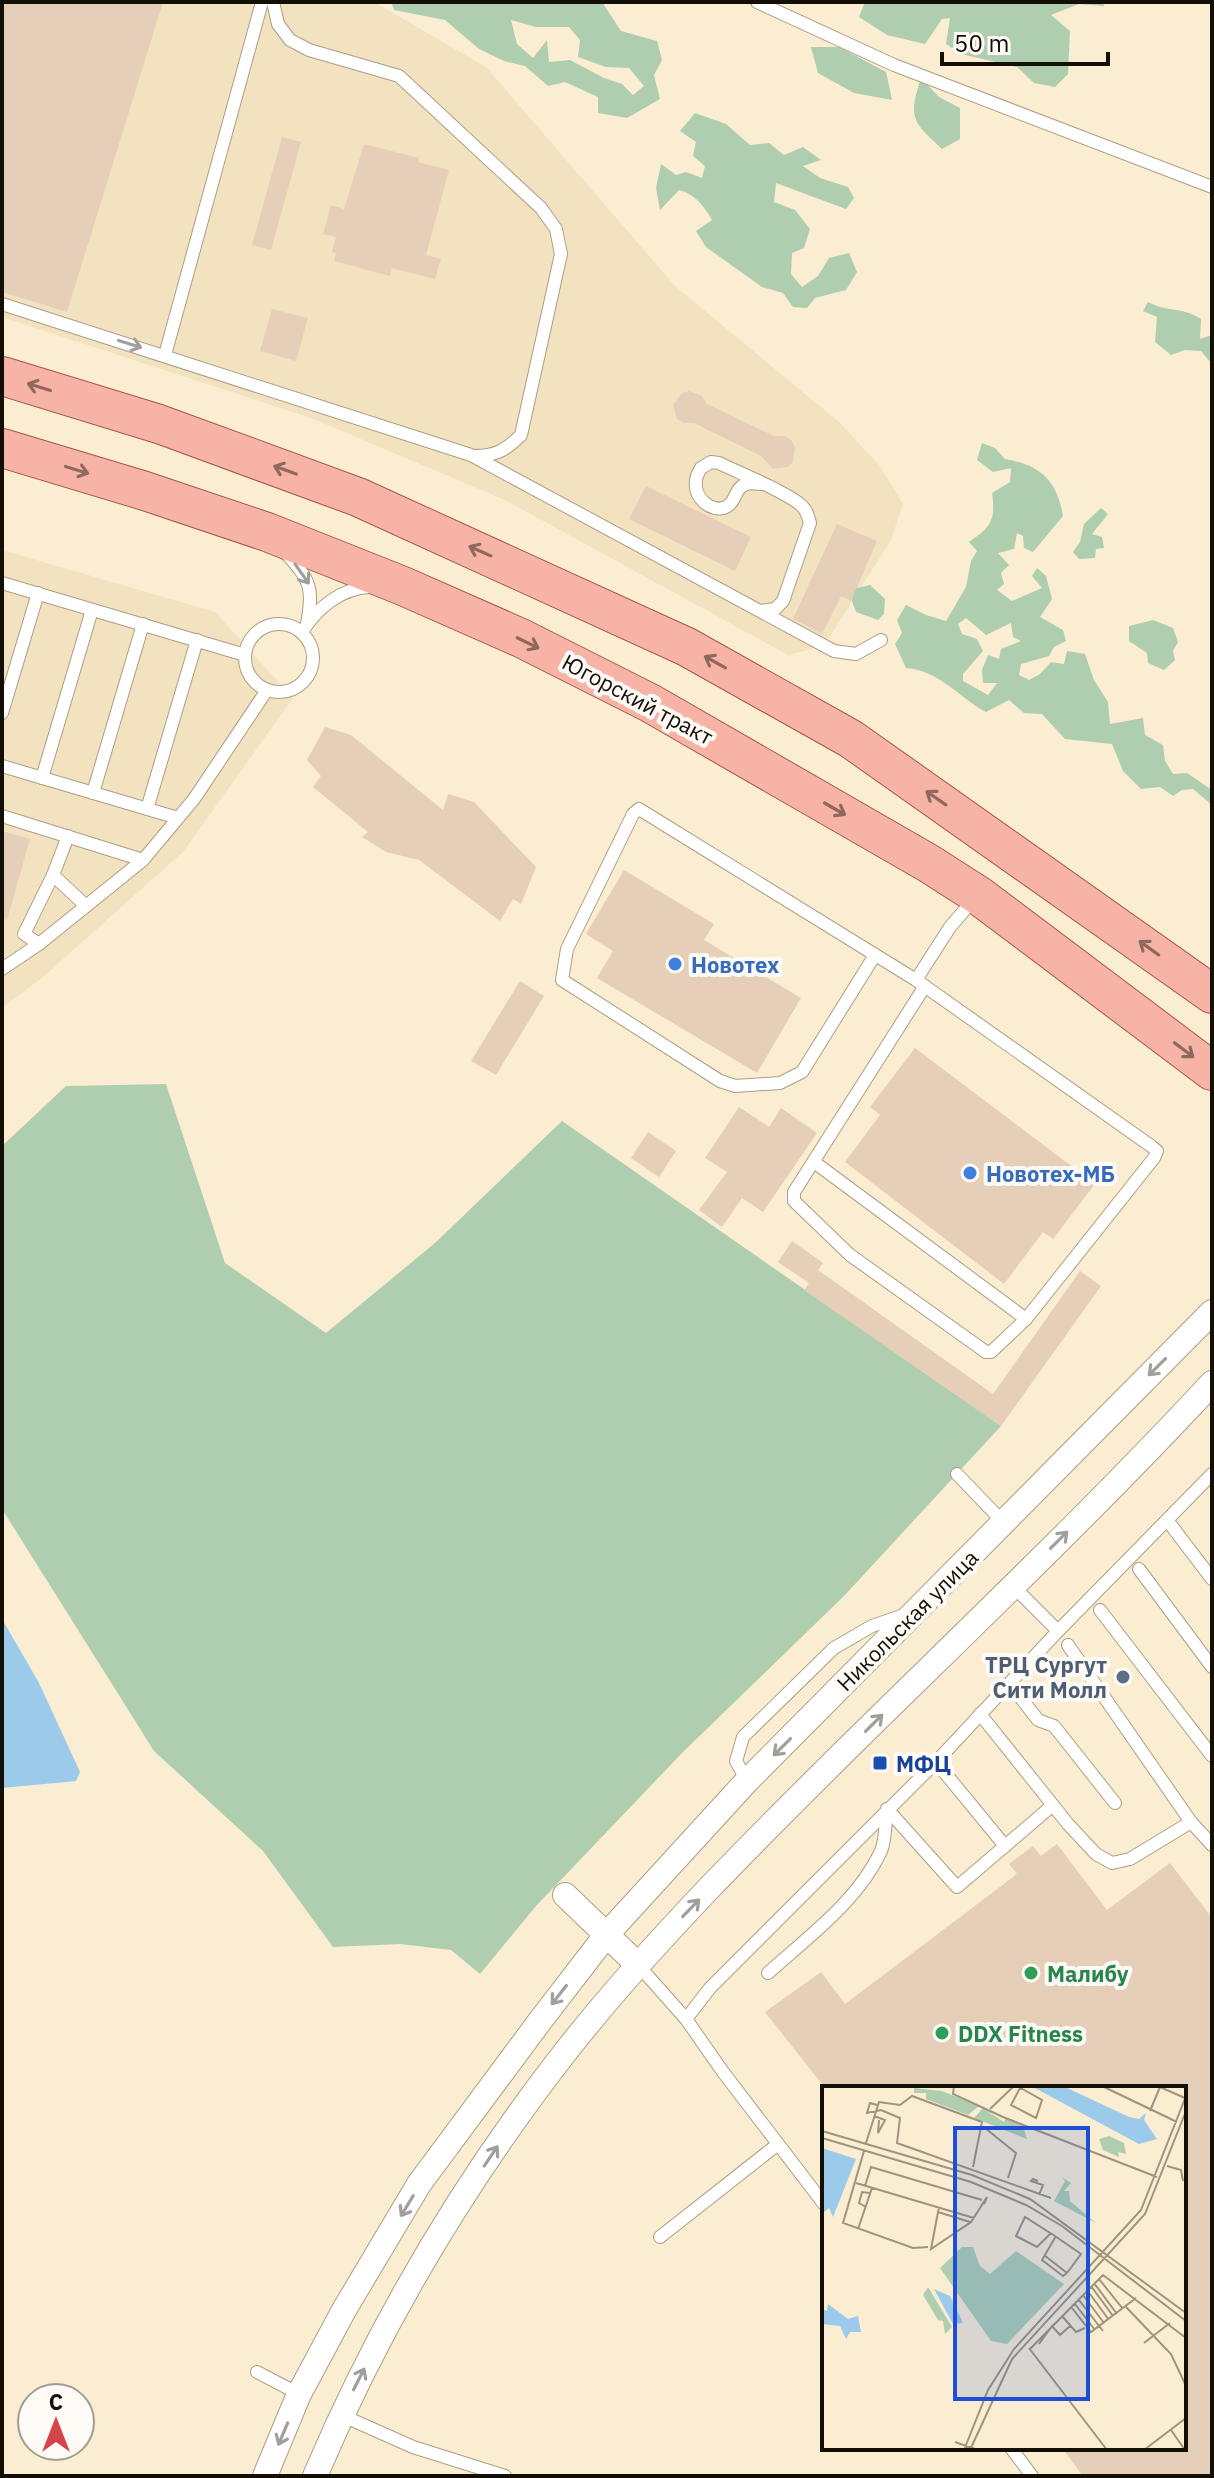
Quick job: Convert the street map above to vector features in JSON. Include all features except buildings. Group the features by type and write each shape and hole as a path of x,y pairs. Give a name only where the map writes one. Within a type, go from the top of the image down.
{"main road":[{"path":"2,376 159,424 358,497 687,647 851,739 1212,994"},
{"name":"Югорский тракт","path":"2,448 267,532 403,586 521,638 650,703 978,895 1212,1071"}],"street":[{"name":"Никольская улица","path":"265,2476 299,2394 344,2310 419,2184 607,1934 747,1781 1212,1312"},
{"path":"315,2476 382,2333 459,2205 538,2089 638,1965 779,1816 1013,1586 1212,1383"},
{"path":"565,1895 638,1965"}],"lane":[{"path":"165,355 262,2"},
{"path":"273,2 278,24 290,40 309,50 399,76 541,208 556,229 561,254 521,435 506,451 488,456 471,455"},
{"path":"757,2 894,65 1212,187"},
{"path":"2,304 471,455 834,651 856,654 881,640"},
{"path":"760,484 742,486 732,502 718,508 708,506 699,497 695,485 701,468 711,462 719,463 799,503 808,513 810,523 783,601 775,609 761,611"},
{"path":"267,532 311,585 311,601 304,629 313,660 306,680 288,691 267,690 250,677 246,646 260,629 281,624 304,629"},
{"path":"2,583 245,655"},
{"path":"304,629 337,595 350,590 403,586"},
{"path":"2,713 38,593"},
{"path":"42,778 92,610"},
{"path":"93,793 143,624"},
{"path":"147,809 197,640"},
{"path":"2,969 39,944 143,860 194,799 267,690"},
{"path":"2,766 178,818"},
{"path":"875,955 802,1072 780,1083 750,1086 735,1086 720,1081 562,980 567,949 633,814 639,809 921,983 1157,1151 1026,1319 996,1349 986,1352 850,1255 794,1201 794,1192 921,983 950,927 978,895"},
{"path":"2,816 143,860"},
{"path":"39,944 24,934 68,836"},
{"path":"53,875 85,905"},
{"path":"814,1162 1026,1319"},
{"path":"957,1474 1003,1522"},
{"path":"1208,1478 1212,1494"},
{"path":"686,2019 710,1988 936,1762 1058,1631 1208,1478"},
{"path":"1167,1520 1212,1579"},
{"path":"1139,1569 1212,1667"},
{"path":"1013,1586 1058,1631"},
{"path":"1100,1610 1212,1756"},
{"path":"747,1781 736,1761 743,1737 834,1648 872,1626 915,1611"},
{"path":"1068,1645 1191,1822 1212,1845"},
{"path":"1010,1684 1038,1720 1054,1726 1115,1803"},
{"path":"980,1714 1096,1854 1112,1863 1130,1859 1191,1822"},
{"path":"936,1762 1005,1846"},
{"path":"887,1809 957,1887 1053,1805"},
{"path":"768,1973 835,1913 864,1879 882,1849 887,1809"},
{"path":"638,1965 686,2019 822,2201"},
{"path":"660,2237 778,2144"},
{"path":"257,2372 299,2394"},
{"path":"341,2415 413,2447 505,2476"},
{"path":"1012,2450 1032,2476"}],"shaded area":[{"path":"2,2 374,2 486,67 675,286 839,422 879,465 903,504 891,540 824,646 788,655 505,500 311,418 2,317"},
{"path":"2,550 215,612 293,698 183,852 43,977 2,1008"}],"green space":[{"path":"391,2 602,2 621,31 657,41 662,60 654,75 660,99 627,118 598,113 598,97 565,82 548,86 525,66 504,61 479,49 445,20 394,10","holes":["511,20 536,27 569,27 580,40 578,57 606,67 629,68 644,86 633,95 622,84 570,60 549,62 547,40 533,58 517,44"]},
{"path":"865,2 1103,2 1104,6 1079,4 1051,15 1070,31 1068,74 1055,87 1034,83 1017,67 961,54 946,44 950,18 942,19 925,44 887,35 859,17"},
{"path":"811,47 839,47 886,72 892,100 854,93 818,73"},
{"path":"921,78 939,97 960,108 960,139 942,149 924,132 915,118"},
{"path":"695,113 726,124 750,145 769,143 784,155 803,147 821,160 803,166 820,178 848,187 854,198 846,209 776,183 774,202 795,210 810,229 804,248 792,253 791,274 802,287 818,276 829,258 849,253 857,272 846,290 815,298 807,308 793,307 783,293 762,287 706,247 696,231 712,220 694,198 679,190 660,210 656,188 661,164 676,175 686,172 702,178 705,166 693,156 696,142 680,131"},
{"path":"1148,302 1201,319 1200,339 1212,335 1212,364 1201,351 1185,350 1171,355 1155,342 1157,317 1143,311"},
{"path":"982,443 995,448 1005,459 1037,470 1051,484 1063,516 1033,552 1024,548 1023,536 1017,533 1014,549 998,553 1009,565 1001,573 1004,584 997,590 1012,601 1042,588 1032,576 1037,568 1046,576 1052,599 1040,617 1063,630 1066,641 1054,647 1049,656 1021,664 1019,675 1029,680 1051,662 1064,664 1067,651 1085,654 1094,680 1108,702 1110,724 1143,718 1145,735 1163,745 1165,761 1173,774 1187,773 1212,790 1212,805 1193,789 1182,790 1173,796 1160,787 1141,789 1123,771 1112,744 1065,739 1042,714 1024,713 1009,700 986,712 939,679 906,668 895,644 902,633 897,620 906,605 946,621 966,587 971,561 977,551 969,542 990,522 992,493 1010,482 1011,468 993,472 977,460","holes":["966,618 986,635 1011,623 1013,637 1021,641 1001,649 999,659 988,655 982,670 983,683 997,683 988,695 963,681 963,674 983,651 977,639 962,634 958,624"]},
{"path":"1101,508 1108,514 1092,534 1102,537 1104,548 1096,549 1095,558 1079,559 1073,552 1080,542 1084,524"},
{"path":"870,585 885,599 884,614 878,620 856,612 852,601 853,589"},
{"path":"1153,620 1173,628 1178,642 1173,651 1175,660 1164,670 1148,663 1147,653 1129,641 1129,626"},
{"path":"166,1084 225,1263 326,1333 435,1243 562,1121 1001,1426 845,1595 682,1753 536,1906 480,1974 451,1950 400,1944 333,1947 263,1851 154,1751 2,1509 2,1146 66,1086"}],"water":[{"path":"2,1619 39,1683 80,1772 76,1781 2,1788"}],"place":[{"name":"Новотех","path":"675,964"},
{"name":"Новотех-МБ","path":"970,1173"},
{"name":"ТРЦ Сургут Сити Молл","path":"1123,1677"},
{"name":"МФЦ","path":"880,1763"},
{"name":"Малибу","path":"1031,1973"},
{"name":"DDX Fitness","path":"942,2033"}]}
